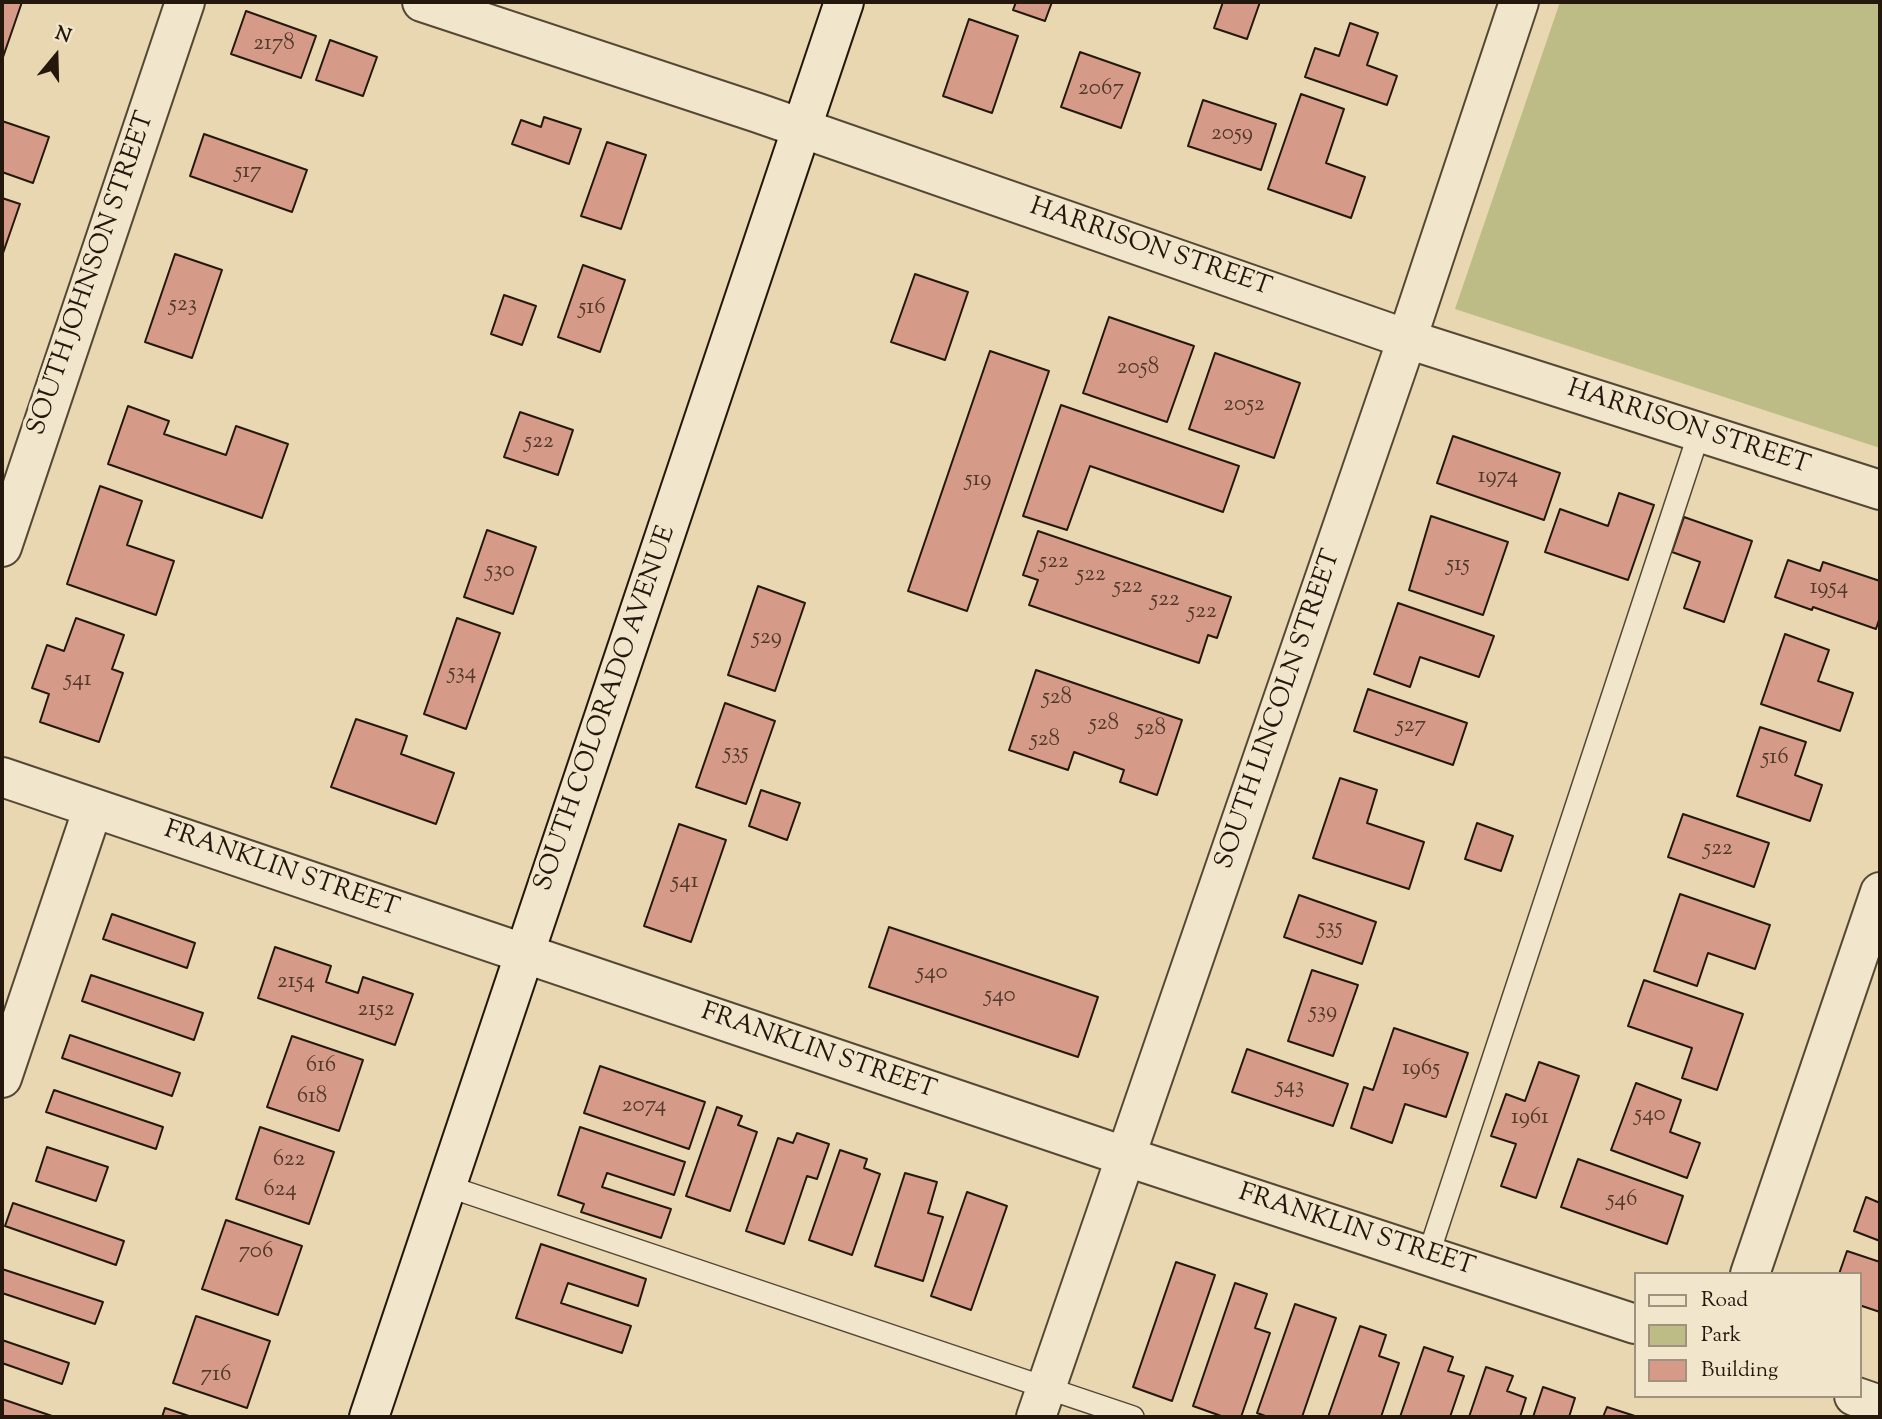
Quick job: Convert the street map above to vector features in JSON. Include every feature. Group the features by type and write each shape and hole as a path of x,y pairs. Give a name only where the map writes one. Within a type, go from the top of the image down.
{"street":[{"name":"SOUTH JOHNSON STREET","path":"2,547 184,2"},
{"name":"HARRISON STREET","path":"422,2 802,128 1407,339 1880,490"},
{"name":"SOUTH COLORADO AVENUE","path":"373,1416 524,954 844,2"},
{"name":"SOUTH LINCOLN STREET","path":"1041,1402 1407,339 1520,2"},
{"name":"FRANKLIN STREET","path":"2,777 1127,1157 1633,1323"},
{"path":"2,1078 93,808"},
{"path":"1751,1272 1880,892"},
{"path":"1860,1398 1880,1405"}],"lane":[{"path":"1429,1256 1699,433"},
{"path":"447,1186 1041,1402 1133,1417"}],"green space":[{"path":"1560,2 1880,2 1880,448 1455,309"}],"building":[{"path":"2,2 22,2 2,60"},
{"path":"1016,2 1052,2 1045,21 1013,10"},
{"path":"1223,2 1260,2 1247,39 1214,28"},
{"path":"246,11 316,36 301,78 231,54"},
{"path":"969,19 1018,36 992,113 943,96"},
{"path":"1350,23 1378,33 1367,65 1397,76 1387,105 1305,77 1315,48 1339,56"},
{"path":"330,40 377,57 363,96 316,80"},
{"path":"1080,52 1140,73 1121,128 1061,107"},
{"path":"1301,94 1344,109 1326,163 1365,177 1351,218 1268,189"},
{"path":"1203,100 1276,124 1261,170 1188,146"},
{"path":"544,117 581,129 569,164 512,144 521,120 541,127"},
{"path":"2,121 49,137 33,183 2,172"},
{"path":"204,134 307,170 292,212 190,176"},
{"path":"607,142 646,155 621,229 581,216"},
{"path":"2,198 20,204 2,256"},
{"path":"175,254 222,270 192,358 145,342"},
{"path":"583,265 625,280 600,352 558,337"},
{"path":"915,274 968,292 945,360 891,342"},
{"path":"504,295 536,306 522,345 491,334"},
{"path":"1109,317 1194,346 1167,422 1083,393"},
{"path":"990,351 1049,371 967,611 908,591"},
{"path":"1215,353 1300,383 1274,458 1189,429"},
{"path":"1061,405 1239,466 1223,512 1090,466 1067,530 1023,516"},
{"path":"128,406 169,421 164,434 226,455 236,426 288,444 262,518 108,464"},
{"path":"520,412 573,430 558,475 504,457"},
{"path":"1453,436 1560,473 1544,520 1437,483"},
{"path":"100,486 142,501 127,545 174,561 156,615 67,584"},
{"path":"1619,493 1654,505 1628,580 1545,552 1560,509 1608,526"},
{"path":"1431,516 1508,542 1483,615 1409,590"},
{"path":"1684,517 1752,541 1724,622 1684,608 1700,562 1672,552"},
{"path":"487,530 536,547 513,614 464,597"},
{"path":"1038,531 1231,597 1217,638 1208,635 1199,663 1029,605 1038,580 1023,575"},
{"path":"1788,560 1820,571 1823,562 1880,581 1880,617 1876,629 1775,597"},
{"path":"758,586 805,603 775,691 728,675"},
{"path":"1398,603 1494,636 1479,677 1420,657 1410,687 1374,674"},
{"path":"76,618 124,635 112,669 123,673 99,742 40,722 49,694 32,688 47,645 64,651"},
{"path":"457,618 500,633 466,729 424,714"},
{"path":"1785,634 1829,650 1818,681 1853,693 1840,731 1761,704"},
{"path":"1036,670 1182,720 1157,795 1120,782 1124,770 1074,752 1068,770 1009,750"},
{"path":"1368,689 1467,723 1453,765 1354,731"},
{"path":"725,703 775,721 746,804 696,787"},
{"path":"356,719 407,736 401,754 454,773 436,824 331,787"},
{"path":"1760,727 1806,742 1795,775 1822,785 1810,821 1737,796"},
{"path":"1340,778 1377,790 1367,823 1424,842 1409,889 1313,858"},
{"path":"761,790 800,803 787,840 749,826"},
{"path":"1683,814 1769,843 1754,887 1668,857"},
{"path":"1477,823 1513,836 1501,871 1465,859"},
{"path":"679,824 726,840 691,942 644,926"},
{"path":"1680,894 1770,925 1755,969 1708,953 1697,986 1654,971"},
{"path":"1299,895 1376,922 1362,964 1284,937"},
{"path":"112,914 195,943 187,968 103,939"},
{"path":"889,927 1098,997 1078,1057 869,987"},
{"path":"275,947 331,966 326,982 358,993 363,977 413,994 395,1045 258,998"},
{"path":"1312,970 1358,985 1333,1056 1288,1041"},
{"path":"91,975 203,1013 194,1040 82,1001"},
{"path":"1644,980 1743,1014 1717,1090 1682,1078 1692,1048 1628,1026"},
{"path":"1394,1028 1468,1053 1446,1117 1405,1104 1392,1143 1351,1128 1364,1087 1373,1090"},
{"path":"70,1035 180,1073 172,1096 62,1058"},
{"path":"292,1036 363,1060 339,1131 267,1107"},
{"path":"1247,1049 1348,1084 1333,1126 1232,1092"},
{"path":"1539,1062 1579,1076 1536,1198 1501,1186 1516,1144 1491,1136 1506,1094 1525,1101"},
{"path":"600,1066 705,1102 689,1149 584,1113"},
{"path":"1636,1083 1681,1100 1670,1132 1700,1143 1687,1178 1611,1150"},
{"path":"54,1090 163,1127 156,1149 46,1112"},
{"path":"717,1107 742,1116 738,1125 757,1132 730,1211 686,1196"},
{"path":"260,1127 334,1152 309,1224 236,1199"},
{"path":"580,1127 685,1162 674,1195 607,1173 602,1187 671,1209 661,1238 581,1212 584,1204 558,1195"},
{"path":"797,1133 829,1144 817,1179 807,1176 784,1244 746,1231 778,1138 793,1143"},
{"path":"47,1147 108,1167 96,1201 36,1181"},
{"path":"840,1150 867,1159 864,1168 880,1174 852,1255 809,1240"},
{"path":"1578,1159 1683,1196 1667,1244 1561,1207"},
{"path":"905,1173 937,1182 928,1213 943,1217 923,1281 875,1266"},
{"path":"967,1192 1007,1206 971,1310 931,1296"},
{"path":"1866,1197 1880,1203 1880,1241 1854,1231"},
{"path":"13,1203 124,1241 116,1265 5,1226"},
{"path":"226,1220 302,1246 278,1315 202,1289"},
{"path":"541,1244 646,1279 638,1306 568,1283 561,1303 631,1326 622,1353 516,1318"},
{"path":"1847,1251 1880,1262 1880,1312 1861,1306 1861,1272 1840,1272"},
{"path":"1176,1262 1215,1275 1172,1401 1133,1387"},
{"path":"2,1269 103,1302 95,1324 2,1293"},
{"path":"1235,1283 1267,1294 1255,1328 1270,1333 1241,1417 1224,1417 1193,1406"},
{"path":"1295,1304 1336,1318 1302,1417 1268,1417 1257,1413"},
{"path":"196,1316 270,1341 247,1408 173,1383"},
{"path":"1360,1326 1386,1335 1379,1356 1399,1363 1381,1417 1328,1417"},
{"path":"2,1340 69,1363 62,1384 2,1363"},
{"path":"1424,1347 1453,1357 1448,1371 1464,1376 1450,1417 1400,1417"},
{"path":"1486,1367 1513,1376 1507,1391 1526,1398 1520,1417 1469,1417"},
{"path":"1543,1387 1575,1398 1569,1417 1533,1417"},
{"path":"2,1399 55,1417 2,1417"},
{"path":"1607,1407 1638,1417 1603,1417"},
{"path":"165,1408 192,1417 162,1417"}]}
